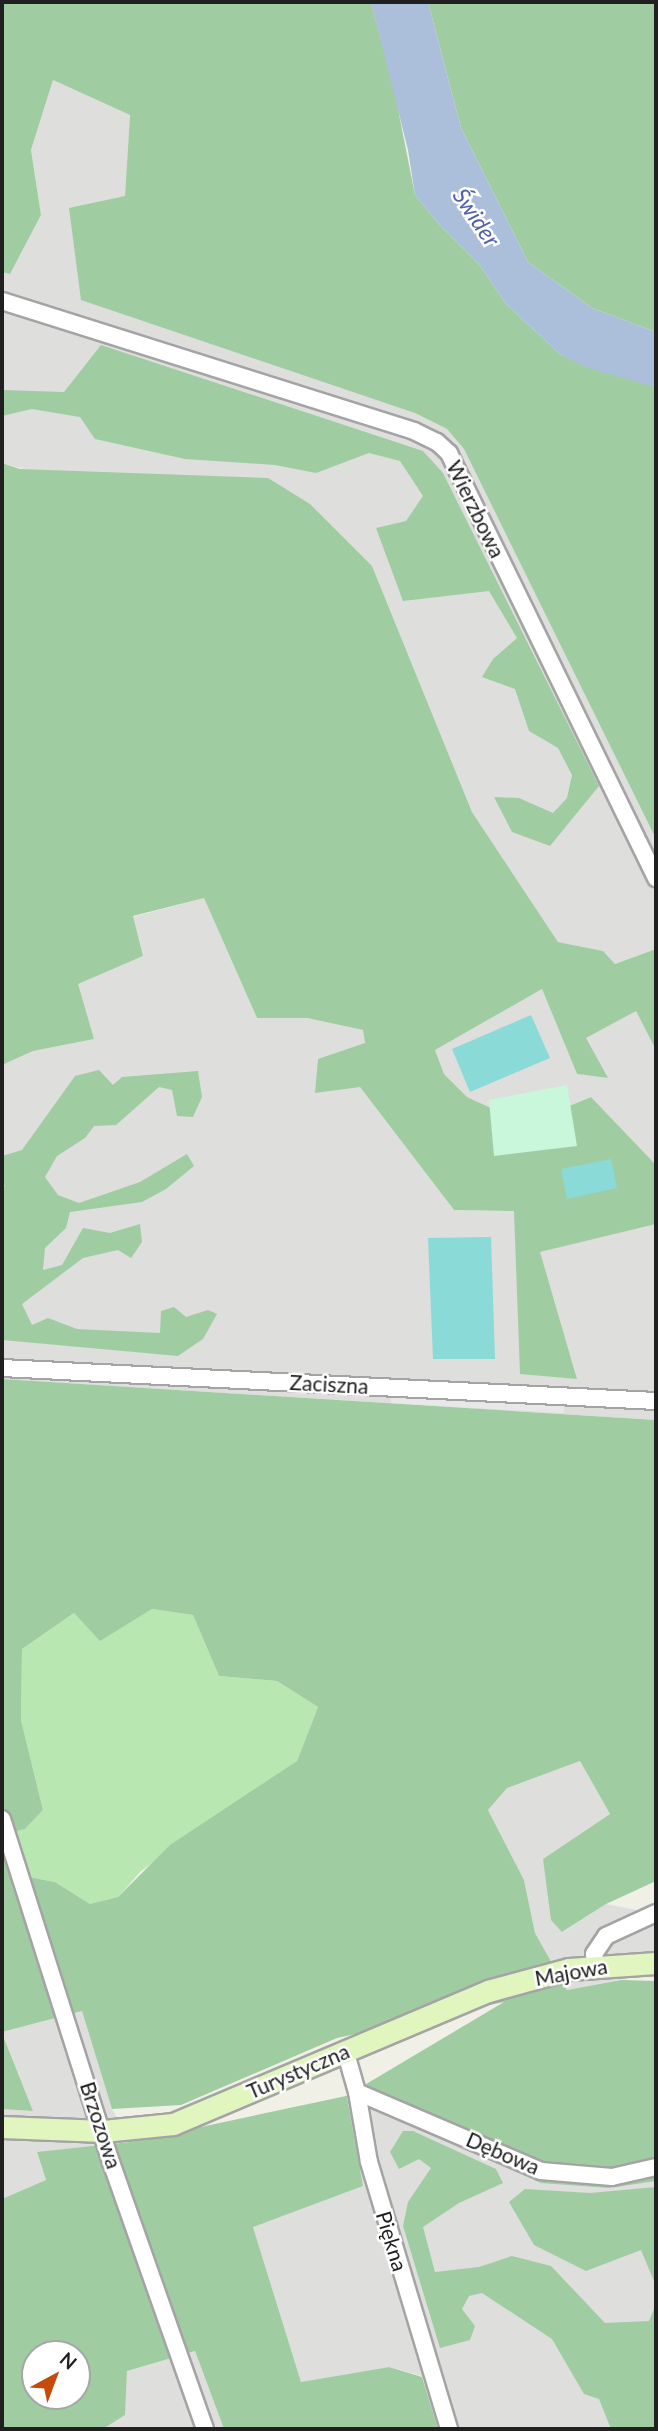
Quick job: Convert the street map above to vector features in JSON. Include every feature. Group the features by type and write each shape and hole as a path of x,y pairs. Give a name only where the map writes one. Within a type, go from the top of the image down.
{"street":[{"name":"Wierzbowa","path":"2,301 414,431 437,442 449,453 656,878"},
{"name":"Zaciszna","path":"2,1368 656,1401"},
{"name":"Brzozowa","path":"2,1819 103,2131 205,2429"},
{"path":"596,1967 594,1954 606,1936 656,1913"},
{"name":"Majowa","path":"488,1991 569,1969 656,1963"},
{"name":"Turystyczna","path":"2,2127 103,2131 173,2124 488,1991"},
{"name":"Piękna","path":"345,2050 357,2092 369,2162 449,2429"},
{"name":"Dębowa","path":"357,2092 541,2171 612,2177 656,2167"}],"shaded area":[{"path":"53,80 130,115 125,197 415,413 447,429 464,449 656,839 656,949 615,964 603,951 558,942 472,812 372,566 2,463 2,272 10,274 41,215 31,150"},
{"path":"204,898 257,1018 307,1018 363,1030 365,1042 360,1087 454,1210 514,1211 577,1378 539,1252 656,1224 656,1420 2,1379 2,1065 33,1051 94,1039 77,984 143,956 133,917"},
{"path":"542,989 577,1074 607,1078 585,1038 636,1010 656,1050 656,1165 591,1097 526,1124 467,1097 444,1074 435,1050"},
{"path":"531,1015 550,1058 470,1092 452,1049"},
{"path":"611,1159 617,1188 567,1199 561,1169"},
{"path":"491,1237 495,1359 433,1359 428,1238"},
{"path":"390,1392 564,1403 564,1413 391,1403"},
{"path":"580,1761 610,1814 543,1859 563,1932 606,1904 656,1914 656,1973 567,1990 535,1933 524,1880 488,1810 507,1788"},
{"path":"82,2011 112,2109 130,2142 37,2153 46,2180 2,2199 2,2109 33,2111 2,2032"},
{"path":"346,2096 610,2188 656,2181 656,2429 438,2429 422,2376 389,2367 301,2382 253,2227 363,2186"},
{"path":"195,2351 224,2429 103,2429 125,2415 126,2371"}],"green space":[{"path":"2,2 371,2 395,94 415,195 438,223 479,264 506,304 561,355 656,387 656,839 464,449 447,429 415,413 81,300 69,208 125,196 130,115 53,80 31,150 41,215 10,274 2,272"},
{"path":"428,2 656,2 656,332 592,308 528,262 461,128"},
{"path":"101,345 423,451 443,473 599,786 550,846 512,832 494,797 519,798 553,813 567,798 572,775 558,748 529,731 515,689 482,677 493,659 517,638 489,591 403,601 376,528 406,521 423,496 400,461 369,453 316,473 275,465 185,459 95,439 80,417 32,409 2,416 2,390 64,392"},
{"path":"2,463 20,469 268,478 310,504 372,566 472,812 558,942 603,951 615,964 656,949 656,1050 636,1011 586,1038 608,1078 577,1074 542,989 435,1050 444,1074 467,1097 526,1124 591,1097 656,1165 656,1224 540,1252 577,1379 520,1374 514,1211 454,1210 360,1087 315,1093 318,1059 365,1043 363,1030 307,1018 257,1018 204,898 133,916 143,956 78,984 94,1039 33,1051 2,1065"},
{"path":"99,1070 113,1085 122,1077 198,1071 202,1097 193,1117 177,1116 172,1090 159,1087 116,1125 94,1126 85,1138 57,1156 45,1177 58,1195 79,1203 140,1182 187,1154 194,1166 166,1189 142,1202 70,1212 66,1228 45,1248 43,1270 62,1265 83,1228 110,1233 140,1224 142,1242 131,1258 118,1250 83,1258 22,1304 32,1325 48,1318 77,1329 160,1333 161,1311 174,1307 186,1317 208,1310 217,1314 203,1339 178,1356 2,1340 2,1191 5,1185 2,1184 2,1156 22,1150 75,1076"},
{"path":"567,1085 577,1146 494,1156 489,1100"},
{"path":"2,1379 656,1420 656,1881 606,1904 562,1932 551,1920 543,1859 610,1814 580,1761 507,1788 488,1810 524,1880 535,1933 567,1990 621,1980 656,1981 656,2181 610,2188 541,2183 347,2097 363,2186 253,2227 301,2382 389,2367 422,2377 438,2429 224,2429 195,2351 127,2371 125,2415 103,2429 2,2429 2,2199 46,2180 37,2152 130,2142 346,2096 504,2002 337,2038 181,2105 112,2109 82,2011 2,2032","holes":["152,1609 193,1615 219,1676 277,1681 318,1707 297,1761 170,1845 118,1897 90,1904 55,1882 29,1877 16,1831 25,1829 43,1810 21,1720 22,1649 74,1613 100,1641"]},
{"path":"152,1609 193,1615 219,1676 277,1681 318,1707 297,1761 141,1871 118,1897 90,1904 55,1882 29,1877 16,1830 25,1829 43,1810 21,1720 22,1649 74,1613 100,1640"},
{"path":"2,2033 33,2111 2,2109"},
{"path":"403,2131 413,2131 496,2169 503,2183 459,2203 423,2227 435,2272 479,2267 512,2256 551,2266 605,2323 649,2321 656,2304 656,2429 611,2429 599,2399 584,2394 552,2339 482,2293 469,2296 462,2309 475,2326 470,2340 440,2348 403,2226 408,2202 431,2168 419,2159 399,2169 390,2152"},
{"path":"656,2187 656,2286 641,2250 586,2271 534,2245 509,2202 525,2189 590,2193"}],"water":[{"name":"Świder","path":"371,2 428,2 461,128 528,262 592,308 656,332 656,387 588,368 561,355 506,304 479,264 438,223 415,195 408,150"}]}
